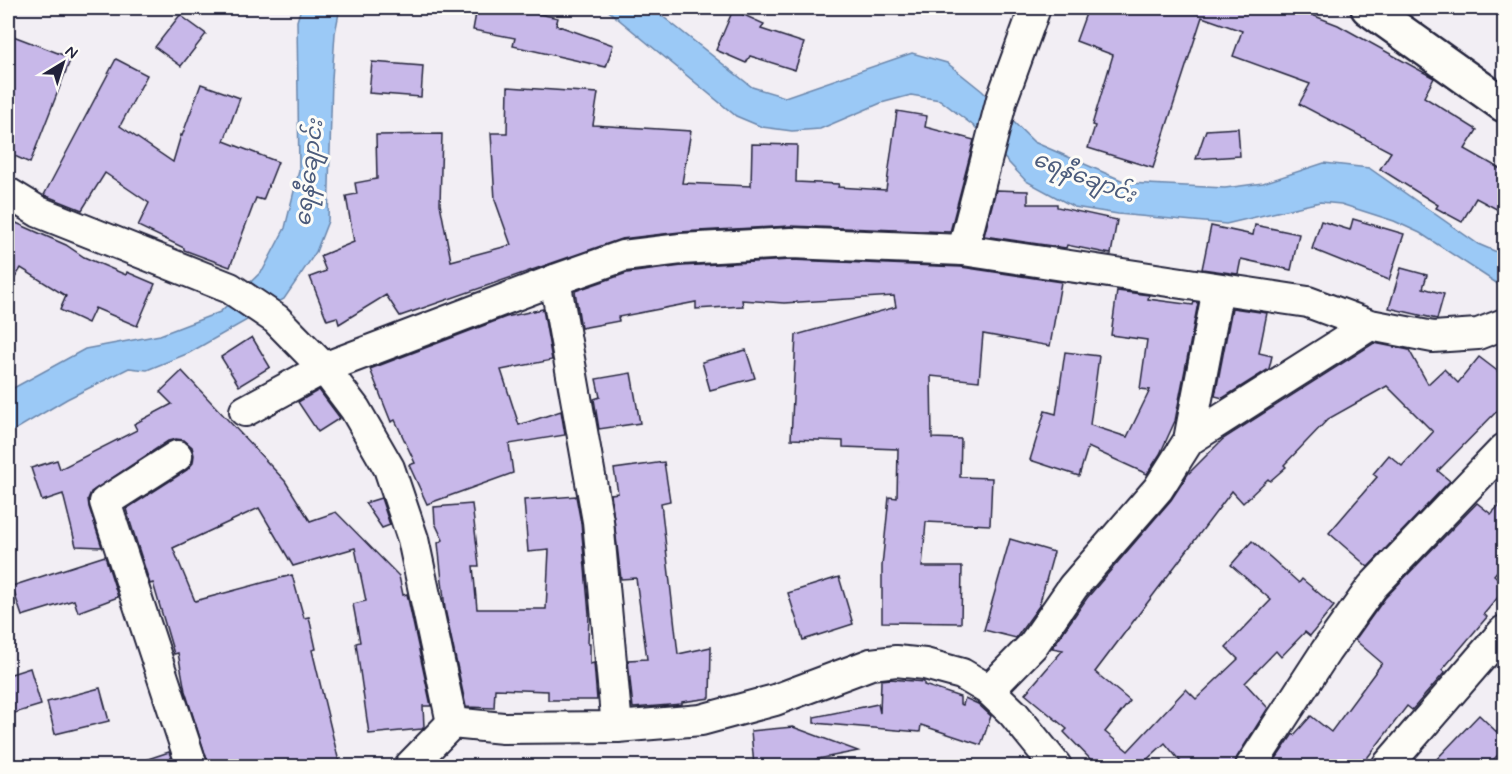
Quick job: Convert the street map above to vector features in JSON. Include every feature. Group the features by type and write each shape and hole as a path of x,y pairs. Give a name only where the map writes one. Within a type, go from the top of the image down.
{"main road":[{"path":"1368,8 1504,105"}],"street":[{"path":"963,250 1002,99 1035,8"},
{"path":"8,193 39,212 230,288 276,319 324,368 355,409 389,468 413,539 452,723"},
{"path":"245,411 324,368 555,280 623,256 681,249 790,243 963,250 1308,302 1370,326 1432,337 1478,334 1504,324"},
{"path":"555,280 598,520 617,727"},
{"path":"989,690 1033,645 1072,587 1158,489 1189,441 1218,289"},
{"path":"1189,441 1370,326"},
{"path":"1251,766 1326,651 1372,586 1504,449"},
{"path":"177,456 105,502 192,766"},
{"path":"1387,766 1504,631"},
{"path":"452,723 503,728 617,727 701,720 775,700 871,664 896,661 925,664 962,674 989,690 1013,713 1056,766"},
{"path":"410,766 452,723"}],"water":[{"name":"ရေနီချောင်း","path":"301,8 340,8 335,33 332,79 328,221 316,252 284,299 189,353 147,370 129,368 67,399 8,434 8,391 85,349 160,335 220,312 263,270 285,228 299,171 297,21"},
{"name":"ရေနီချောင်း","path":"605,8 652,8 752,87 785,97 912,53 947,63 982,91 1034,142 1128,183 1225,188 1263,183 1324,163 1369,168 1478,244 1504,255 1504,288 1420,233 1394,221 1341,204 1320,202 1226,224 1118,214 1074,207 1026,181 975,127 940,100 911,95 881,103 820,129 792,131 762,127 736,116"}],"building":[{"path":"477,8 512,8 558,18 556,25 613,45 606,67 513,46 515,38 473,30"},
{"path":"1088,8 1294,8 1338,25 1434,78 1424,97 1477,130 1465,149 1504,171 1504,213 1476,198 1462,222 1436,208 1438,205 1380,169 1391,152 1299,104 1310,84 1233,56 1242,31 1202,17 1153,168 1088,148 1095,126 1092,125 1113,55 1076,41"},
{"path":"733,10 764,24 761,29 804,43 795,70 750,56 746,63 716,50"},
{"path":"180,15 206,34 181,66 155,47"},
{"path":"8,34 71,58 30,163 8,153"},
{"path":"116,59 147,75 120,126 173,162 201,84 240,98 224,141 278,162 263,200 256,198 230,267 184,250 138,226 149,203 105,173 82,210 44,195"},
{"path":"372,62 423,66 421,97 369,93"},
{"path":"508,87 598,93 593,125 691,131 682,183 751,186 752,144 797,145 796,182 839,184 838,187 886,190 897,111 927,116 925,127 974,140 950,232 790,226 680,232 621,239 400,316 386,295 339,324 337,317 327,320 310,277 326,271 320,256 354,242 346,196 357,194 355,183 377,179 376,135 442,134 440,204 451,261 511,245 495,200 491,133 507,133"},
{"path":"1238,128 1240,156 1196,159 1206,130"},
{"path":"996,190 1028,191 1028,204 1057,204 1057,207 1117,220 1111,254 1067,245 1066,248 984,236"},
{"path":"1353,219 1404,234 1389,280 1312,249 1321,221 1350,230"},
{"path":"14,222 66,245 84,257 126,275 127,272 155,284 137,326 95,308 88,323 60,310 66,296 21,268 8,289 8,232"},
{"path":"1255,225 1299,234 1291,270 1241,259 1238,274 1202,269 1211,226 1253,235"},
{"path":"791,260 961,267 1061,282 1050,346 983,334 979,381 931,376 932,438 961,439 960,477 992,478 990,525 926,522 922,567 962,567 961,623 882,622 882,566 889,497 897,498 898,449 843,447 843,441 791,439 796,335 896,307 894,296 784,303 742,300 743,306 696,309 696,302 618,317 619,321 581,328 575,291 627,273 682,266"},
{"path":"1401,268 1427,275 1423,288 1444,294 1437,319 1389,308"},
{"path":"1117,291 1149,295 1148,299 1193,305 1194,302 1198,303 1175,421 1160,454 1147,474 1088,447 1079,476 1030,460 1045,411 1056,414 1065,352 1099,356 1090,425 1127,437 1150,390 1140,389 1147,340 1111,335"},
{"path":"1232,308 1267,313 1259,353 1272,356 1269,369 1223,398 1215,396"},
{"path":"543,309 552,360 501,370 519,425 561,411 565,435 509,444 513,473 427,504 409,465 415,463 395,420 391,422 370,369 506,317"},
{"path":"252,337 270,367 239,386 221,357"},
{"path":"1374,343 1409,350 1428,384 1444,369 1458,383 1479,357 1504,376 1504,404 1438,471 1450,481 1368,567 1329,533 1377,477 1373,474 1389,455 1402,466 1433,432 1387,386 1328,419 1284,465 1286,467 1270,481 1268,479 1243,503 1232,491 1095,672 1130,701 1105,732 1128,751 1186,689 1196,699 1238,659 1226,647 1271,600 1231,565 1252,541 1299,583 1302,579 1334,606 1310,636 1305,632 1281,657 1276,651 1245,683 1268,708 1237,757 1234,766 1184,766 1165,743 1142,764 1145,766 1097,766 1064,732 1067,729 1025,694 1063,650 1052,648 1087,598 1171,500 1188,474 1223,439"},
{"path":"746,350 755,378 710,390 702,362"},
{"path":"182,371 285,481 310,521 336,512 399,576 403,595 407,594 431,706 423,706 424,727 422,729 369,734 356,643 360,642 353,604 366,601 355,548 293,566 259,508 173,548 195,601 292,575 304,618 309,617 316,649 312,650 340,766 209,766 185,691 178,653 174,654 153,583 150,584 126,509 187,470 193,463 192,447 184,440 168,441 91,492 88,499 89,507 102,547 76,546 63,494 42,501 31,468 57,460 60,469 137,430 134,424 172,404 160,392"},
{"path":"631,373 640,423 599,429 594,399 600,397 596,379"},
{"path":"319,390 340,418 318,432 298,402"},
{"path":"664,462 670,501 661,503 678,654 711,647 710,698 682,702 682,704 633,708 628,660 647,659 636,578 621,579 611,494 618,493 614,469"},
{"path":"576,496 581,523 589,614 590,664 594,663 597,700 548,700 548,691 495,689 494,708 466,707 445,609 438,543 443,540 435,523 434,507 472,504 479,566 473,566 477,609 546,609 549,550 528,552 524,500"},
{"path":"381,498 390,525 382,528 365,503"},
{"path":"1504,500 1504,563 1494,575 1504,584 1504,590 1484,614 1487,617 1442,670 1445,672 1412,710 1407,706 1361,766 1271,766 1293,734 1311,716 1331,732 1382,663 1355,640 1385,598 1477,503 1491,514"},
{"path":"1010,539 1054,552 1039,606 1016,638 984,630"},
{"path":"105,556 118,597 78,612 74,600 22,616 12,586"},
{"path":"839,577 853,624 803,640 788,593"},
{"path":"30,668 41,705 8,715 8,675"},
{"path":"881,680 924,682 924,685 960,697 960,704 963,705 965,698 978,704 991,716 981,745 921,725 920,732 814,723 814,717 878,704 880,713"},
{"path":"100,688 109,721 55,734 47,702"},
{"path":"1479,715 1504,739 1504,749 1487,766 1430,766"},
{"path":"793,727 858,751 783,766 754,766 751,731"},
{"path":"169,752 174,766 143,766 142,761"}]}
